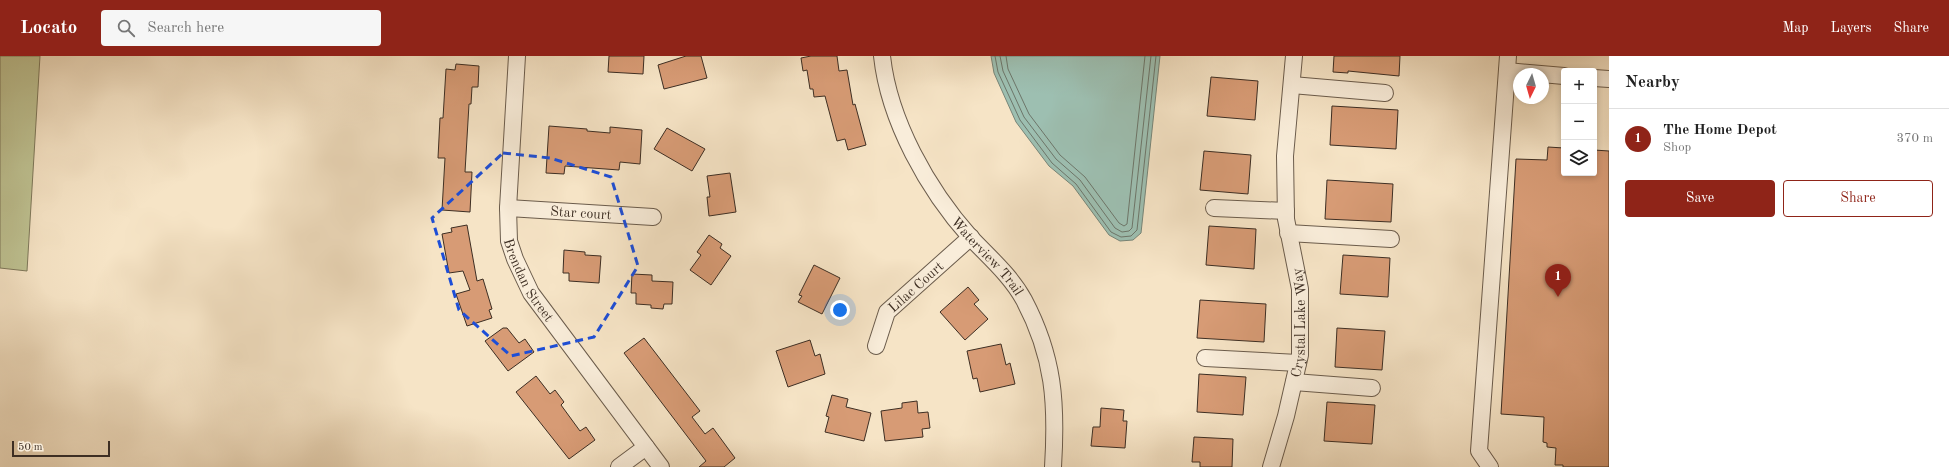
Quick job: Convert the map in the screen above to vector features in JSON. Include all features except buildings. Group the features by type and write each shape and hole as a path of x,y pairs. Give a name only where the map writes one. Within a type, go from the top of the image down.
{"street":[{"name":"Brendan Street","path":"517,56 508,208 510,241 515,259 531,293 661,467"},
{"name":"Waterview Trail","path":"882,56 893,103 908,145 931,187 970,237 1009,277 1023,299 1047,352 1052,377 1054,408 1053,467"},
{"name":"Crystal Lake Way","path":"1271,467 1286,416 1300,355 1300,290 1288,233 1286,211 1286,156 1294,56"},
{"path":"1490,467 1479,451 1508,63 1561,75"},
{"path":"1597,78 1609,79"},
{"path":"1292,85 1385,93"},
{"name":"Star court","path":"508,208 653,217"},
{"path":"1214,208 1286,211"},
{"path":"1288,233 1391,239"},
{"name":"Lilac Court","path":"876,346 887,312 970,237"},
{"path":"1205,358 1298,363"},
{"path":"1294,382 1372,388"},
{"path":"619,467 646,447"}],"highlighted area":[{"path":"503,153 550,158 611,177 638,266 594,337 511,356 459,310 432,218"}],"green space":[{"path":"0,56 40,56 27,271 0,268"}],"water":[{"path":"991,56 1160,56 1141,233 1133,240 1120,241 1109,235 1073,186 1049,166 1016,122 994,73"}],"place":[{"name":"The Home Depot","path":"1558,297"}]}
